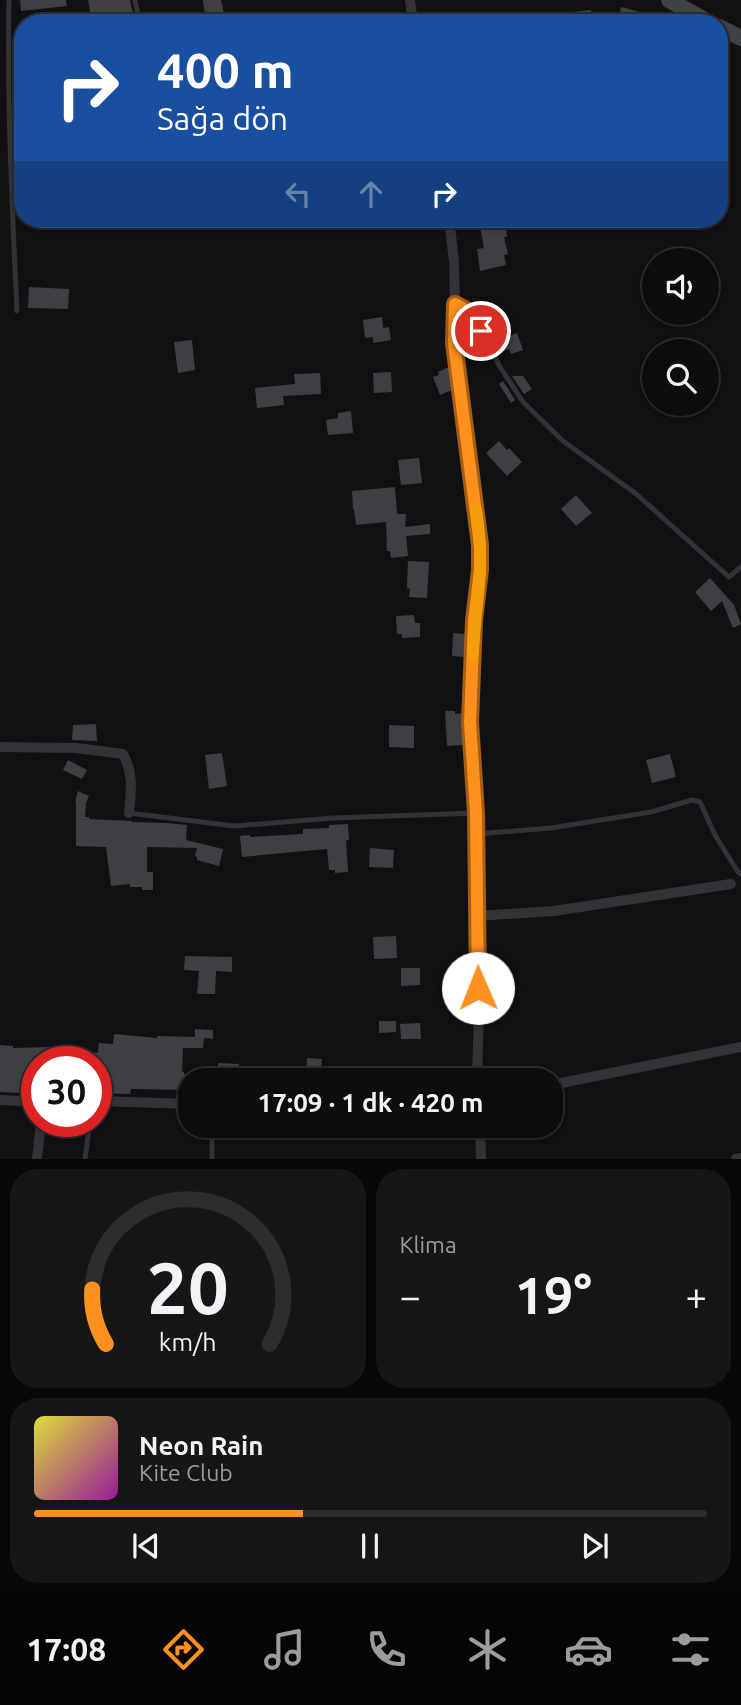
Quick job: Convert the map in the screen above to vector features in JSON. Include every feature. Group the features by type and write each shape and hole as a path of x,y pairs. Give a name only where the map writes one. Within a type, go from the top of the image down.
{"street":[{"path":"668,0 694,14"},
{"path":"450,228 454,261 454,343 480,545 470,722 477,834 477,1068"},
{"path":"0,747 76,748 123,754 129,766 129,814"},
{"path":"476,916 554,911 731,884"},
{"path":"563,1083 741,1047"},
{"path":"0,1100 21,1101"},
{"path":"112,1102 178,1104"},
{"path":"37,1159 39,1137"},
{"path":"481,1138 481,1159"}],"lane":[{"path":"9,0 10,166 17,311"},
{"path":"455,304 472,313 500,367 523,401 563,441 635,493 729,577 741,567"},
{"path":"477,834 551,828 651,811 692,800 700,802 715,835 737,872 741,874"},
{"path":"129,814 234,825 476,813"},
{"path":"85,1159 88,1137"},
{"path":"212,1138 212,1159"}],"building":[{"path":"20,0 66,0 67,6 21,11"},
{"path":"88,0 130,0 133,14 90,14"},
{"path":"203,0 221,0 224,14 205,14"},
{"path":"621,7 644,13 644,14 619,14"},
{"path":"591,10 591,14 573,14"},
{"path":"481,228 509,228 506,229 507,237 504,237 508,254 504,255 506,265 480,271 477,249 484,248"},
{"path":"29,287 69,289 68,309 28,308"},
{"path":"382,317 383,328 389,327 391,340 373,343 373,337 365,338 363,320"},
{"path":"490,329 492,337 505,332 506,337 517,333 523,350 511,354 509,349 501,352 499,348 496,349 487,330"},
{"path":"477,334 486,352 483,353 484,356 476,359 468,337"},
{"path":"192,340 195,370 178,373 174,342"},
{"path":"449,367 452,390 440,395 433,377"},
{"path":"391,372 392,392 374,393 373,373"},
{"path":"320,373 321,394 283,396 284,405 257,408 255,388 295,384 294,374"},
{"path":"512,376 523,376 532,389 524,394"},
{"path":"503,381 515,400 511,403 499,384"},
{"path":"351,411 353,433 328,435 326,420 338,418 338,413"},
{"path":"499,441 522,462 507,476 486,453"},
{"path":"419,458 422,483 401,485 398,460"},
{"path":"395,487 397,514 406,514 405,527 430,524 430,534 406,536 408,556 391,558 390,551 387,551 386,522 356,525 352,491"},
{"path":"576,495 592,513 576,526 561,509"},
{"path":"408,561 429,562 427,598 409,597"},
{"path":"710,578 734,605 741,624 733,628 722,601 711,611 695,592"},
{"path":"414,615 415,623 420,623 420,637 402,638 402,634 397,634 396,616"},
{"path":"453,633 466,634 465,657 452,656"},
{"path":"445,711 462,713 464,745 447,746"},
{"path":"96,724 97,741 72,740 73,725"},
{"path":"389,725 414,726 414,748 389,747"},
{"path":"222,753 227,786 209,789 205,755"},
{"path":"670,754 676,777 652,783 646,760"},
{"path":"68,760 87,770 82,779 63,770"},
{"path":"78,791 89,796 85,817 89,819 187,825 186,840 223,849 219,866 197,860 197,848 147,847 147,872 153,872 153,890 130,887 130,884 111,886 106,847 76,846 75,801"},
{"path":"348,824 348,872 335,873 335,870 329,870 327,849 242,857 240,836 303,834 303,829"},
{"path":"370,848 394,850 393,868 369,867"},
{"path":"396,936 397,958 374,959 373,937"},
{"path":"185,956 232,957 232,972 216,971 215,994 197,994 199,971 184,970"},
{"path":"401,968 420,968 420,985 401,986"},
{"path":"379,1021 396,1021 396,1032 379,1033"},
{"path":"420,1023 421,1039 401,1039 400,1024"},
{"path":"195,1029 213,1030 213,1039 204,1038 203,1048 183,1048 182,1068 178,1068 178,1090 131,1089 130,1094 112,1093 112,1046 99,1046 99,1043 113,1044 114,1034 157,1038 195,1037"},
{"path":"0,1045 21,1048 21,1093 0,1092"},
{"path":"307,1058 322,1059 321,1068 307,1068"},
{"path":"218,1063 239,1064 239,1068 218,1068"}],"slow traffic":[{"path":"473,654 480,570 476,509"}],"route":[{"path":"478,988 476,813 470,722 480,545 454,343 455,304 472,313 481,331"}]}
